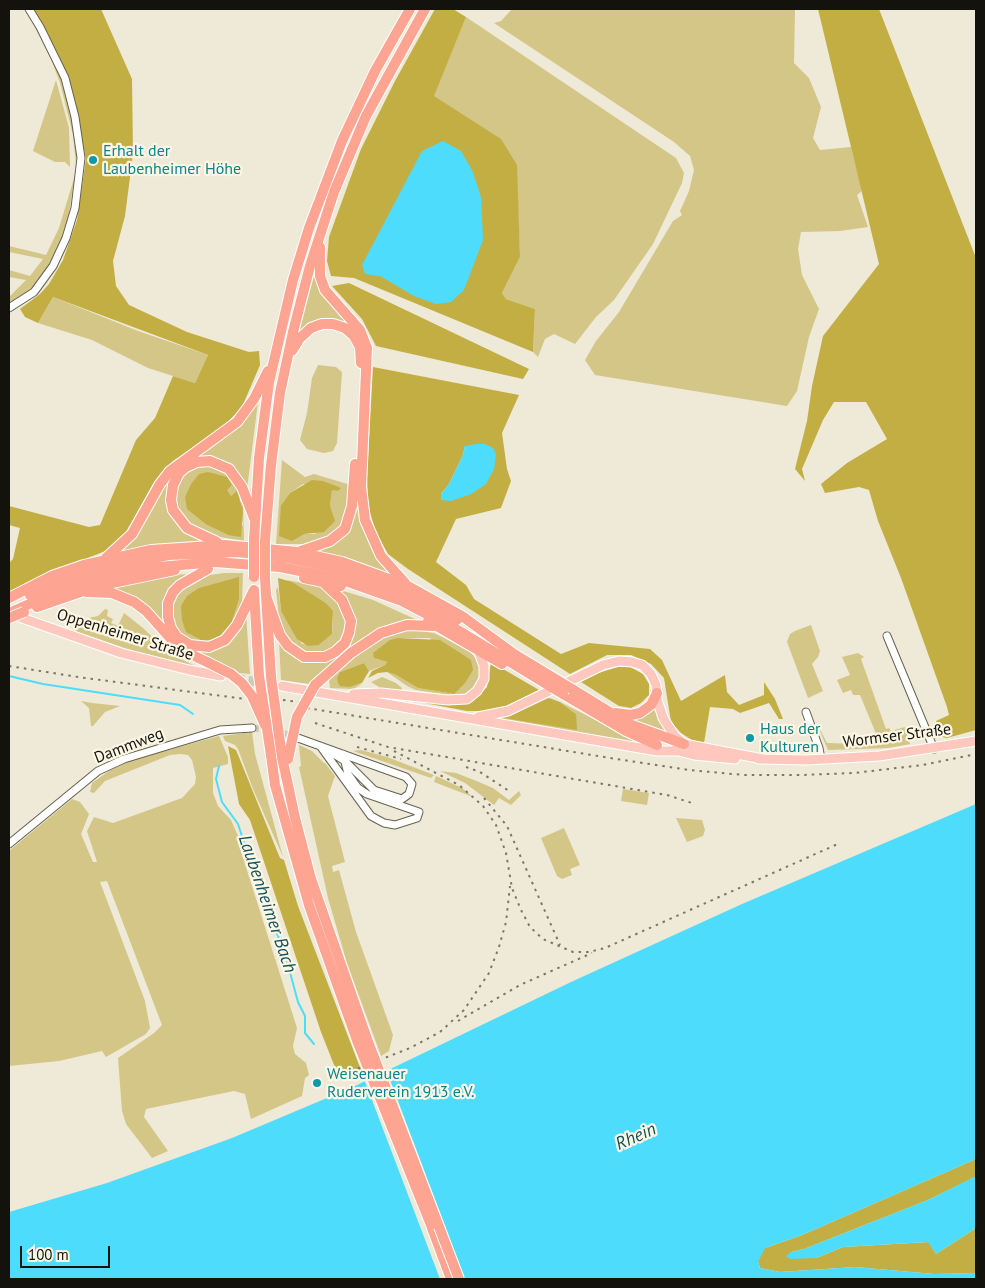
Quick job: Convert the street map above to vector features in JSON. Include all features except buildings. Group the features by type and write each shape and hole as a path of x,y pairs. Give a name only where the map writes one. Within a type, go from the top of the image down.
{"highway":[{"path":"410,9 371,78 324,185 293,280 273,361 259,458 254,540 254,590 259,676 275,785 309,905 451,1279"},
{"path":"425,9 366,116 334,192 301,300 287,358 271,465 265,541 265,578 271,677 285,758 286,779 311,879 362,1041 459,1279"},
{"path":"322,229 319,260 321,280 328,294 363,334 367,348 361,475 365,520 381,556 408,586"},
{"path":"287,358 307,331 315,326 329,324 339,326 350,332 360,347 362,359 352,506 348,521 342,532 330,541 297,552"},
{"path":"102,560 132,534 157,489 170,471 237,422 254,399 273,361"},
{"path":"225,545 192,531 177,517 172,505 171,495 175,480 182,470 194,463 206,461 226,467 236,476 242,487 255,521"},
{"path":"9,618 52,576 102,560 151,550 225,545 297,552 356,566 408,586 462,616 506,648 551,685"},
{"path":"9,613 26,601 76,576 149,558 211,552 288,558 342,570 388,586 446,614 506,648"},
{"path":"9,598 26,601 86,581 153,566 215,562 280,567 340,579 402,602 461,632 551,685"},
{"path":"208,569 184,581 173,592 168,603 168,617 171,628 177,637 190,645 209,648 225,640 237,625 254,590"},
{"path":"9,604 76,592 175,570 208,569 278,573 322,582 380,599 436,626 478,650 681,747"},
{"path":"266,596 280,635 288,646 304,657 325,657 335,652 344,643 349,634 351,621 342,600 322,582"},
{"path":"76,592 112,593 134,602 146,611 180,649 231,674 242,683 252,696 265,725"},
{"path":"285,758 297,717 315,684 351,653 381,633 407,625 436,626"},
{"path":"568,692 618,727 657,745"},
{"path":"607,711 628,715 640,713 651,705 657,693"}],"main road":[{"name":"Oppenheimer Straße","path":"22,618 121,652 189,670 221,676"},
{"path":"341,695 381,693 448,700 467,699 478,691 484,679 484,666 478,650"},
{"path":"460,716 482,717 508,711 592,670 619,661 637,663 648,670 655,681 659,706 666,724 681,747"},
{"path":"282,686 657,752 681,747"},
{"name":"Wormser Straße","path":"681,747 763,759 821,759 934,749 976,741"},
{"path":"637,748 657,745 681,747"}],"street":[{"path":"9,308 34,292 53,266 66,238 75,208 81,158 75,117 64,78 40,27 29,9"},
{"path":"888,636 934,749"},
{"name":"Wormser Straße","path":"806,712 821,759"},
{"name":"Dammweg","path":"9,844 98,771 124,759 220,730 252,728"},
{"path":"298,738 406,777 411,782 411,791 408,797 402,799 374,790 342,755"},
{"path":"321,747 364,809 374,819 395,825 417,818 419,812 367,794 358,788 348,774 342,755"},
{"path":"340,775 342,755"}],"shaded area":[{"path":"25,9 49,48 66,91 76,132 76,165 73,135 60,83 49,53"},
{"path":"32,9 101,9 132,79 133,154 125,216 113,261 116,286 129,305 187,332 249,352 259,351 260,365 242,407 222,428 173,461 154,482 126,532 108,550 44,575 9,593 9,563 13,559 20,528 9,525 9,506 89,527 100,525 136,440 155,418 173,376 195,383 208,355 53,297 38,323 25,317 20,309 40,294 49,284 63,260 77,220 86,159 74,98 63,65"},
{"path":"435,9 453,9 466,17 434,96 501,139 517,165 520,257 502,293 506,299 535,309 533,352 354,278 331,276 327,261 329,237 361,149 395,81"},
{"path":"512,9 795,9 794,63 809,78 821,107 813,138 820,150 851,147 862,191 857,195 868,227 840,231 801,232 798,249 802,275 819,309 809,337 797,391 787,406 595,375 585,360 596,341 619,312 673,221 682,215 680,211 689,191 694,170 690,156 674,142 494,23 501,21"},
{"path":"818,9 879,9 976,258 976,730 947,738 942,737 936,721 949,715 947,707 901,578 878,521 869,490 859,487 825,493 821,484 847,463 887,439 866,402 834,402 823,420 802,469 805,481 795,469 807,421 812,386 823,336 879,264"},
{"path":"466,17 676,158 684,173 682,183 653,244 614,300 596,317 575,344 554,334 545,339 538,357 533,352 535,309 506,299 502,293 520,257 516,165 433,96"},
{"path":"56,80 69,128 70,167 65,162 55,162 33,151"},
{"path":"75,175 67,226 48,269 25,294 9,303 9,297 26,280 9,277 9,270 30,276 43,259 9,252 9,246 46,255 59,228"},
{"path":"316,268 322,289 358,331 364,345 365,359 358,481 360,509 370,541 389,574 315,551 339,539 349,527 354,516 364,360 358,337 341,323 330,320 318,322 299,333"},
{"path":"349,283 529,369 523,379 376,346 362,319 332,286"},
{"path":"53,297 138,331 208,355 195,383 148,368 92,340 38,323"},
{"path":"318,365 336,367 342,372 337,443 333,451 324,453 307,449 300,440 307,413 312,378"},
{"path":"373,367 519,395 502,433 507,469 511,481 501,508 456,519 436,562 466,585 474,599 561,654 589,643 650,649 662,660 681,701 725,675 727,692 739,705 764,695 764,682 775,699 783,719 779,719 769,703 740,713 733,709 710,707 704,743 692,740 681,733 671,722 664,678 651,664 631,655 607,655 570,674 408,569 388,554 376,532 368,506 367,476","holes":["465,446 471,493 441,494 449,484 463,455"]},
{"path":"258,402 247,489 232,467 183,464"},
{"path":"282,460 305,477 314,474 351,485 345,523 335,536 316,544 276,544","holes":["303,484 341,489 339,491 332,489 330,506 315,534 304,534 281,505 290,493"]},
{"path":"208,464 231,475 243,502 244,541 214,536 194,529 177,510 174,493 182,475 191,467","holes":["199,474 232,485 226,490 231,496 241,499 243,525 228,535 207,525 185,497"]},
{"path":"176,469 167,491 172,517 180,527 202,540 120,552 133,539 161,488"},
{"path":"208,472 227,477 232,485 227,490 231,496 237,491 243,510 241,537 228,535 207,525 187,509 185,497 191,484 199,474"},
{"path":"312,480 323,481 341,488 339,491 332,490 330,506 335,521 324,532 304,534 292,541 279,536 281,505 290,493"},
{"path":"243,573 242,604 233,627 217,641 193,643 177,631 170,608 179,589 202,576"},
{"path":"190,574 172,588 166,600 164,614 169,630 176,640 188,647 200,651 215,649 232,638 246,613 250,674 239,673 183,648 151,612 136,599 104,588 165,575"},
{"path":"239,577 239,599 231,624 219,636 211,640 201,640 186,632 182,620 181,606 187,596 199,588"},
{"path":"278,578 292,582 326,603 333,611 332,634 319,645 308,646 297,639 281,611"},
{"path":"286,580 319,586 338,598 347,619 342,642 329,653 312,656 293,647 280,627 276,590 278,587 281,611 302,644 319,645 332,634 333,612 326,603"},
{"path":"340,590 373,600 417,620 396,622 381,628 344,653 310,684 281,680 279,641 314,662 352,634"},
{"path":"105,609 108,610 107,616 113,619 111,623 118,626 124,613 170,654 200,668 139,653 75,631 73,623 77,624 84,619 98,616"},
{"path":"811,625 820,651 812,664 823,691 808,698 787,642 790,634"},
{"path":"406,629 434,633 468,650 474,656 481,669 476,686 469,693 454,696 416,690 407,686 387,672 418,688 454,694 430,638 398,638 385,644 374,658 387,662 385,665 369,671 364,663 340,672 340,686 362,684 353,689 330,688 329,678 347,665 343,664 385,635"},
{"path":"398,638 440,640 471,660 473,670 465,683 454,694 418,688 387,672 378,673 368,678 372,671 385,665 387,662 374,658 373,653 390,640"},
{"path":"858,653 864,657 861,659 886,729 889,728 891,731 905,727 910,744 888,748 828,750 815,720 827,743 859,744 877,736 860,695 853,695 851,690 843,693 837,680 850,675 842,657"},
{"path":"491,662 539,690 503,708 488,711 467,711 409,700 455,705 472,702 487,687"},
{"path":"364,663 369,671 362,683 349,687 340,686 337,678 340,672"},
{"path":"618,667 630,667 643,674 649,684 649,695 641,703 631,708 619,706 581,682 598,673"},
{"path":"382,677 396,683 402,688 401,690 378,689 379,687 371,682"},
{"path":"547,697 549,698 505,718 576,714 560,702 644,744 497,721 497,718"},
{"path":"549,698 560,702 576,714 577,730 504,718"},
{"path":"81,701 120,706 105,712 91,726 89,708"},
{"path":"656,704 671,735 631,720"},
{"path":"252,732 255,754 283,857 253,789 238,749 235,745 225,741 223,736"},
{"path":"219,736 228,757 228,764 213,768 213,793 218,806 231,820 239,838 238,842 297,1028 293,1046 295,1054 306,1063 309,1075 305,1078 302,1096 251,1119 245,1094 234,1091 146,1109 144,1117 168,1151 152,1158 126,1124 122,1111 118,1058 154,1033 162,1025 107,881 100,882 145,1001 150,1028 146,1034 106,1057 102,1051 59,1061 9,1066 9,851 72,799 80,802 89,814 81,834 93,862 97,862 87,831 94,817 113,823 182,798 195,784 196,777 192,760 188,755 180,754 170,755 105,781 94,793 90,792 92,783 109,771 132,760"},
{"path":"299,745 312,751 335,776 328,796 345,862 332,866 333,872 339,870 356,932 393,1035 389,1051 381,1056 347,963 328,898 299,767 301,766"},
{"path":"228,746 236,750 280,858 284,860 298,906 361,1070 343,1079 338,1075 321,1032 250,820 239,804"},
{"path":"361,750 387,757 434,775 431,778 353,751"},
{"path":"440,771 456,773 474,780 493,788 509,800 519,791 521,795 511,805 499,798 494,805 465,783"},
{"path":"436,776 462,788 473,797 434,782"},
{"path":"623,789 649,793 647,805 621,801"},
{"path":"676,818 702,820 705,830 703,836 687,842"},
{"path":"564,828 580,865 570,869 572,875 562,879 557,876 541,838"},
{"path":"976,1159 976,1176 969,1180 928,1200 804,1249 791,1252 816,1258 843,1247 929,1242 936,1254 976,1228 976,1273 934,1274 855,1267 780,1272 760,1268 758,1262 759,1255 765,1248 802,1235"}],"water":[{"path":"443,141 461,151 472,170 481,197 483,240 464,290 451,302 436,304 414,296 380,276 365,274 362,265 422,151"},
{"path":"485,444 493,448 496,454 494,469 486,484 471,494 451,501 441,500 441,494 449,484 463,455 465,446"},
{"name":"Rhein","path":"976,804 976,1159 802,1235 765,1248 758,1262 760,1268 780,1272 855,1267 934,1274 976,1273 976,1279 9,1279 9,1212 107,1183 232,1138 353,1087 571,982 742,904"},
{"path":"976,1176 976,1228 936,1254 928,1242 843,1247 816,1258 790,1259 786,1256 791,1252 804,1249 928,1200"}],"pier":[{"path":"386,1069 465,1279 440,1279 364,1079"}],"waterway":[{"name":"Laubenheimer Bach","path":"9,676 43,684 180,705 193,714"},
{"name":"Laubenheimer Bach","path":"219,766 216,779 222,802 238,824 264,903 284,950 298,1002 305,1016 305,1033 314,1044"}],"tunnel":[{"path":"235,678 267,684"},
{"path":"252,728 271,730 295,737"}],"railway":[{"path":"9,666 245,699"},
{"path":"283,700 298,702"},
{"path":"307,708 610,758 689,770 744,775 854,773 923,765 976,754"},
{"path":"315,723 388,747 667,795 695,804"},
{"path":"357,747 401,759"},
{"path":"394,751 459,785 483,806 496,825 506,853 512,888 530,927 543,939 573,952 589,952 605,948 840,843"},
{"path":"466,767 480,772 509,791"},
{"path":"484,798 507,826 560,945"},
{"path":"344,1074 410,1048 440,1032 464,1010 489,973 499,947 506,922 510,886"},
{"path":"458,1021 520,985 592,953"}],"place":[{"name":"Erhalt der Laubenheimer Höhe","path":"93,160"},
{"name":"Haus der Kulturen","path":"750,738"},
{"name":"Weisenauer Ruderverein 1913 e.V.","path":"317,1083"}]}
